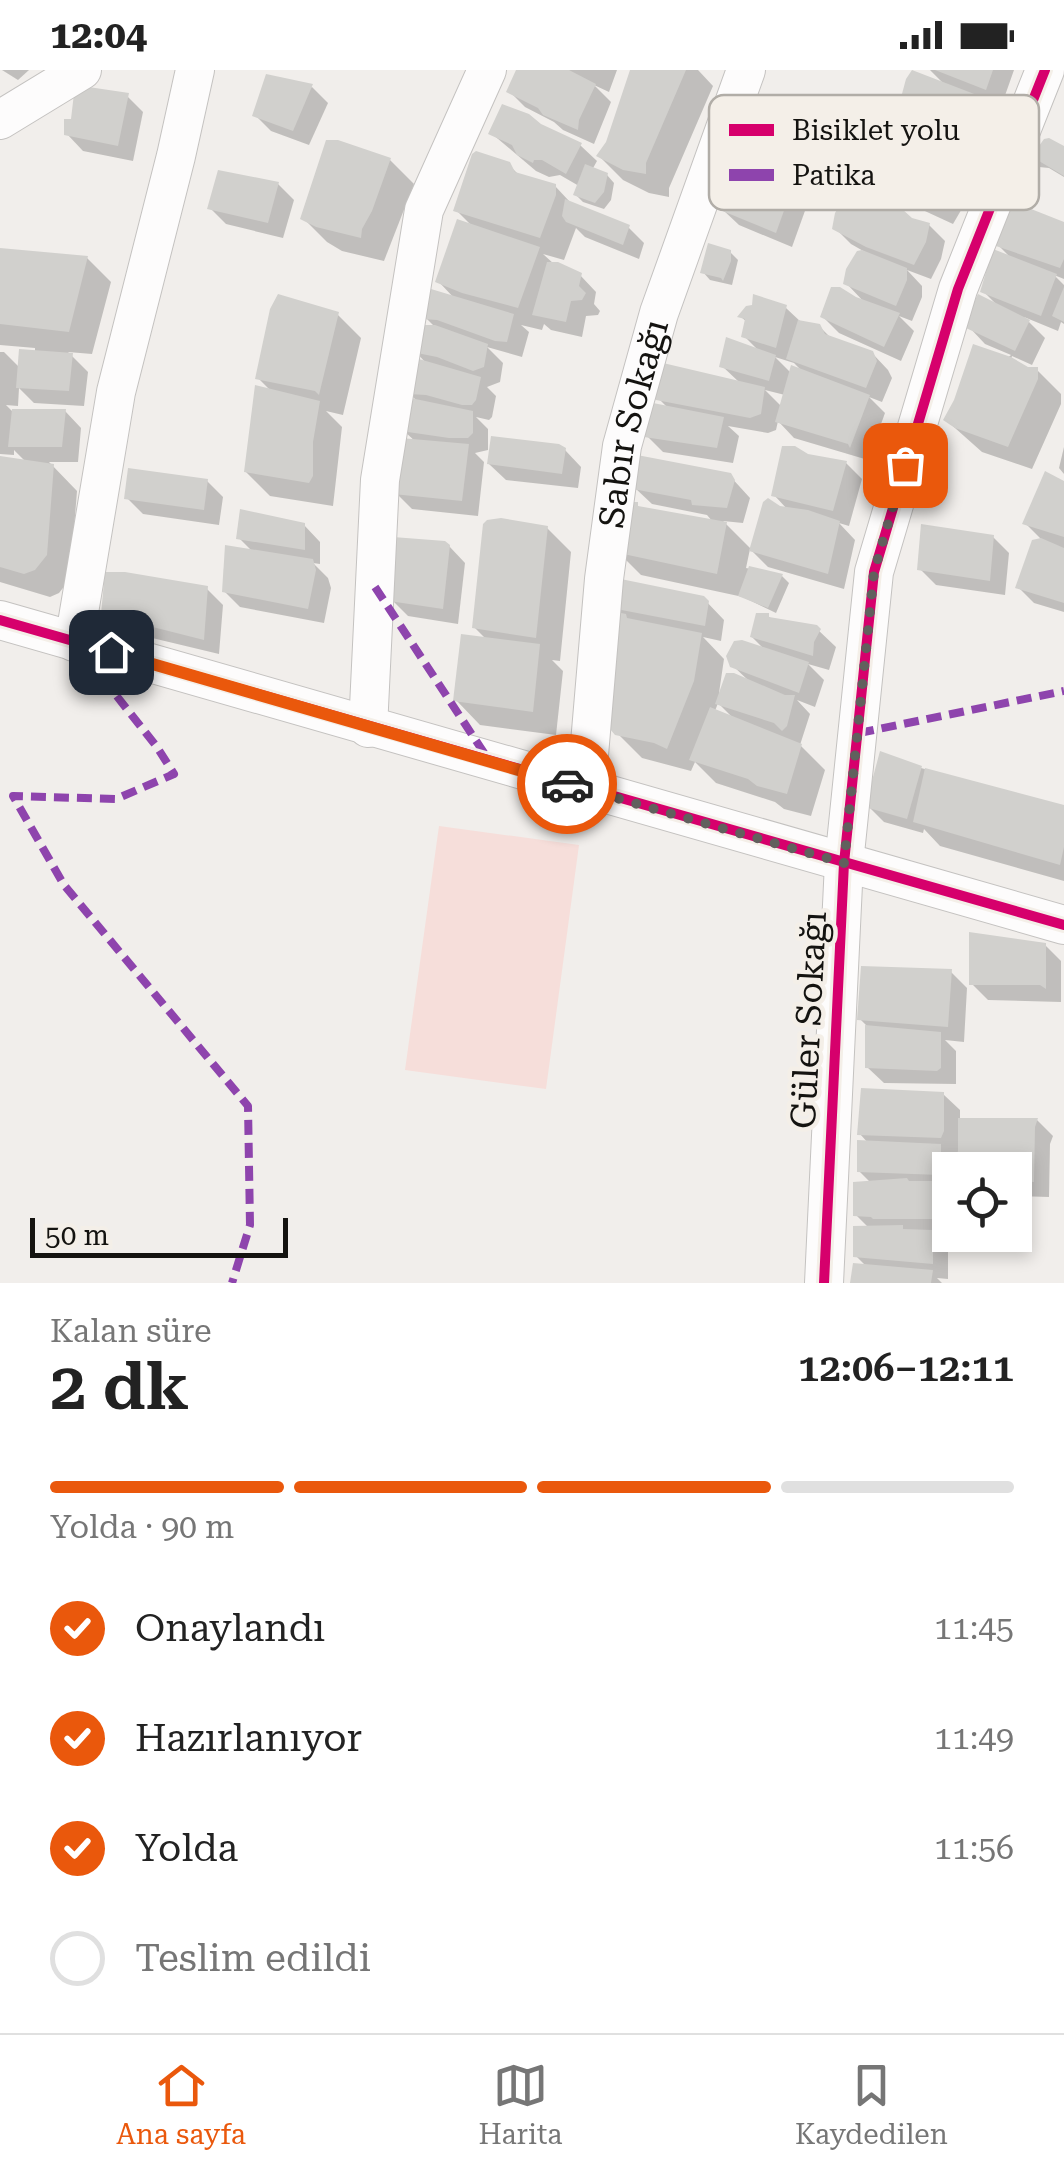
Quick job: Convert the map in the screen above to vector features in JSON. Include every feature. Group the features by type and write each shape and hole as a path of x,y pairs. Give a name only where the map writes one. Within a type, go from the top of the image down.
{"street":[{"path":"0,120 82,70"},
{"path":"74,642 116,392 194,70"},
{"path":"368,728 380,480 424,210 488,70"},
{"name":"Sabır Sokağı","path":"737,95 746,70"},
{"name":"Güler Sokağı","path":"1034,95 1044,70"},
{"name":"Sabır Sokağı","path":"586,790 604,579 622,446 660,313 709,175"},
{"name":"Güler Sokağı","path":"824,1283 844,863 874,572 958,289 989,210"},
{"path":"0,620 1064,925"}],"shaded area":[{"path":"439,826 579,845 546,1089 405,1070"}],"building":[{"path":"516,70 569,70 596,84 578,130 543,115 538,108 506,92"},
{"path":"630,70 686,70 646,163 646,174 623,170 596,156 606,142"},
{"path":"912,70 977,95 902,95"},
{"path":"935,70 993,70 986,90"},
{"path":"266,74 313,84 293,131 252,116"},
{"path":"75,85 129,93 118,146 64,135 64,119 71,119"},
{"path":"502,104 582,143 566,174 542,160 533,163 517,155 512,145 488,134"},
{"path":"1044,139 1064,146 1064,176 1039,161 1039,146"},
{"path":"326,140 338,140 391,158 361,238 300,219"},
{"path":"476,151 510,162 515,172 556,184 556,195 540,238 453,211"},
{"path":"585,164 608,173 604,192 595,203 573,195"},
{"path":"218,170 279,182 268,223 207,209"},
{"path":"565,199 630,225 623,245 566,222 562,216"},
{"path":"720,210 784,210 776,233"},
{"path":"903,210 912,218 930,223 926,242 914,265 832,229 835,213"},
{"path":"1008,210 1034,210 1064,222 1064,259 1060,268 996,246"},
{"path":"457,219 540,247 518,308 435,282"},
{"path":"708,243 731,250 723,281 700,273"},
{"path":"0,248 88,256 69,332 0,324"},
{"path":"993,249 1057,274 1041,316 980,292"},
{"path":"857,251 907,268 907,280 896,306 843,284 846,269"},
{"path":"547,262 558,262 582,273 579,286 586,293 582,300 571,301 566,322 532,315"},
{"path":"831,287 840,287 900,313 884,347 820,317"},
{"path":"1064,287 1064,322 1052,316"},
{"path":"431,289 514,314 507,342 423,319"},
{"path":"278,294 339,312 319,395 255,379 270,309"},
{"path":"753,294 787,305 776,348 741,337 745,319 737,317 752,305"},
{"path":"978,294 1030,320 1015,351 966,328 967,316"},
{"path":"798,320 820,324 825,334 873,351 877,361 866,388 786,359"},
{"path":"420,325 435,325 488,344 484,367 473,371 412,352"},
{"path":"726,337 776,355 769,381 719,367"},
{"path":"973,344 1028,367 1038,367 1038,379 1008,447 943,420"},
{"path":"19,349 73,353 69,391 16,388"},
{"path":"409,359 481,377 476,400 472,405 462,405 409,394"},
{"path":"663,363 765,387 761,414 750,418 656,400 652,396"},
{"path":"791,365 870,395 850,448 848,444 775,422"},
{"path":"255,385 320,401 313,442 313,476 309,483 244,472"},
{"path":"401,396 473,411 473,433 468,438 449,438 401,431"},
{"path":"653,403 724,417 717,448 644,437"},
{"path":"12,409 66,409 62,447 8,447"},
{"path":"491,436 559,444 566,448 562,474 487,464"},
{"path":"401,438 469,444 462,501 393,494"},
{"path":"782,446 847,461 833,511 771,496"},
{"path":"637,455 731,473 735,480 727,508 692,505 691,500 633,489"},
{"path":"0,456 54,464 47,555 35,570 24,574 0,567"},
{"path":"128,468 208,479 204,510 124,499"},
{"path":"1045,471 1064,481 1064,537 1022,524"},
{"path":"768,498 780,506 840,521 828,574 749,551 763,502"},
{"path":"622,502 727,522 717,574 614,552"},
{"path":"240,509 305,523 305,550 236,539"},
{"path":"501,518 548,526 536,638 472,628 483,524"},
{"path":"921,524 994,535 990,581 917,570"},
{"path":"393,537 445,541 450,545 443,609 389,601"},
{"path":"1041,538 1064,548 1064,603 1015,588 1032,540"},
{"path":"225,545 313,559 316,570 308,609 222,592"},
{"path":"749,566 783,574 768,608 738,596"},
{"path":"105,572 208,586 204,640 129,621 116,614 101,614"},
{"path":"611,577 704,596 709,601 705,626 611,608"},
{"path":"607,610 626,614 627,618 702,633 694,681 667,749 615,735 596,712"},
{"path":"756,613 817,625 821,629 814,642 813,656 750,637"},
{"path":"461,634 540,644 533,712 453,701"},
{"path":"742,640 809,662 799,693 730,667 726,656 734,641"},
{"path":"726,673 785,695 795,695 787,726 782,731 774,723 715,704"},
{"path":"710,707 802,744 787,794 689,760"},
{"path":"880,751 922,766 907,819 865,807"},
{"path":"925,768 1064,805 1060,865 913,822"},
{"path":"969,932 1046,943 1046,989 1040,985 969,985"},
{"path":"861,966 952,969 948,1027 857,1020"},
{"path":"865,1025 941,1032 941,1068 865,1068"},
{"path":"861,1088 944,1092 941,1138 857,1135"},
{"path":"958,1118 1038,1118 1034,1182 1032,1152 958,1152"},
{"path":"857,1140 941,1144 941,1152 932,1152 932,1175 857,1172"},
{"path":"907,1178 932,1181 932,1219 853,1216 853,1182"},
{"path":"903,1225 903,1229 932,1230 933,1264 853,1257 853,1226"},
{"path":"853,1263 933,1270 931,1283 850,1283"}],"marked path":[{"path":"375,587 488,759"},
{"path":"74,642 174,774 116,799 13,796 64,885 248,1106 250,1225 232,1283"},
{"path":"859,733 1064,691"}],"cycle path":[{"path":"1035,95 1045,70"},
{"path":"824,1283 844,863 874,572 958,289 989,210"},
{"path":"0,620 1064,925"}],"way so far":[{"path":"567,784 844,863 874,572 905,465"}],"route":[{"path":"111,652 567,784"}]}
